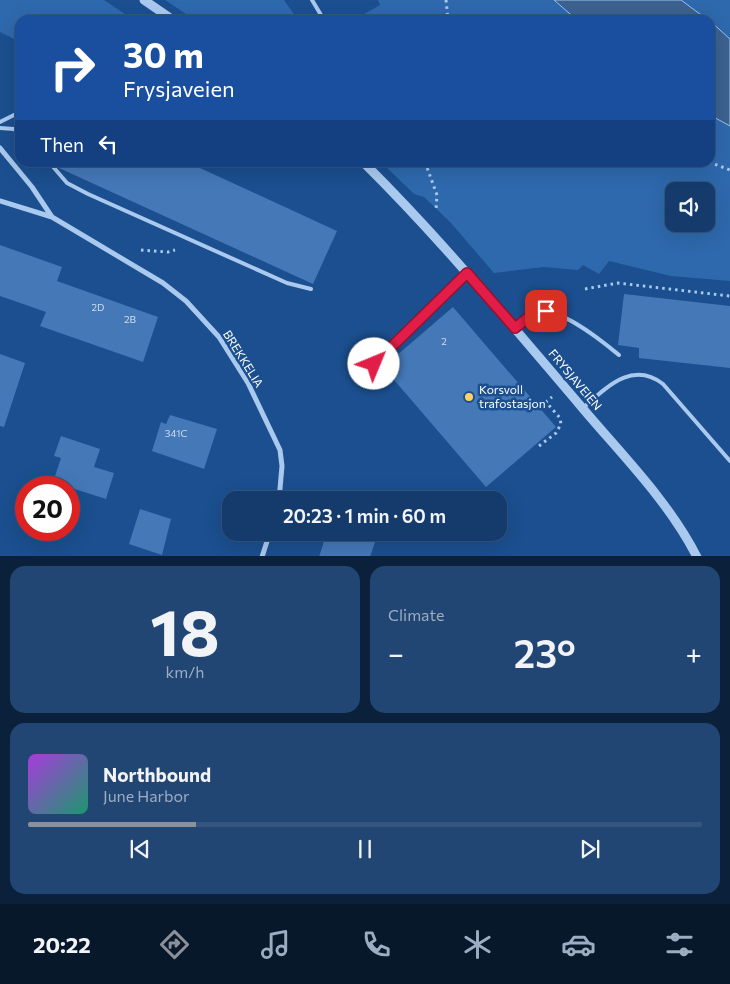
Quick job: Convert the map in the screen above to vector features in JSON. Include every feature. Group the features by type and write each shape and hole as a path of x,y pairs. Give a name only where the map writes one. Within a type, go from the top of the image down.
{"street":[{"path":"144,0 166,15"},
{"name":"BREKKELIA","path":"0,148 15,166"},
{"name":"BREKKELIA","path":"16,167 52,217"},
{"name":"FRYSJAVEIEN","path":"368,167 411,210 583,408 670,513 697,556"},
{"name":"BREKKELIA","path":"0,201 52,217 163,283 186,301 219,337 248,383 280,450 282,475 280,491"},
{"path":"262,556 267,541"}],"lane":[{"path":"312,0 321,15"},
{"path":"0,122 15,114"},
{"path":"0,128 15,130"},
{"path":"53,167 67,183 88,194 287,284 311,289"},
{"path":"374,364 467,273"},
{"path":"515,328 534,313 546,311 560,315 619,355"},
{"path":"583,408 611,384 625,377 653,376 663,384 730,461"}],"path":[{"path":"446,0 448,15"},
{"path":"715,164 730,170"},
{"path":"427,167 437,195 436,211"},
{"path":"585,289 618,283 730,296"},
{"path":"539,446 556,433 561,424 546,402 552,396"}],"shaded area":[{"path":"0,0 104,0 126,15 15,15 15,40 0,32"},
{"path":"165,0 284,0 294,15 188,15"},
{"path":"378,0 730,0 730,281 671,276 609,261 599,274 583,265 578,270 544,267 494,273 451,223 424,197 414,194 386,167 715,167 715,15 362,15 380,5"},
{"path":"554,0 681,0 701,15 571,15"},
{"path":"715,26 730,39 730,126 715,118"}],"building":[{"path":"198,167 337,231 313,284 59,168"},
{"path":"0,245 62,267 57,281 158,317 143,362 40,326 46,312 0,296"},
{"path":"624,294 730,306 730,368 639,358 639,348 618,345"},
{"name":"Korsvoll trafostasjon","path":"453,307 556,427 486,487 383,367"},
{"path":"0,354 25,363 4,427 0,426"},
{"path":"170,415 217,429 204,469 152,451 161,422 166,424"},
{"path":"61,436 100,449 94,467 114,473 106,499 80,491 80,476 55,476 61,458 54,456"},
{"path":"140,509 171,519 162,555 129,544"},
{"path":"324,541 375,541 370,556 319,556"}],"place":[{"name":"Korsvoll trafostasjon","path":"469,397"}],"route":[{"path":"374,364 467,273 515,328 534,313 546,311"}]}
